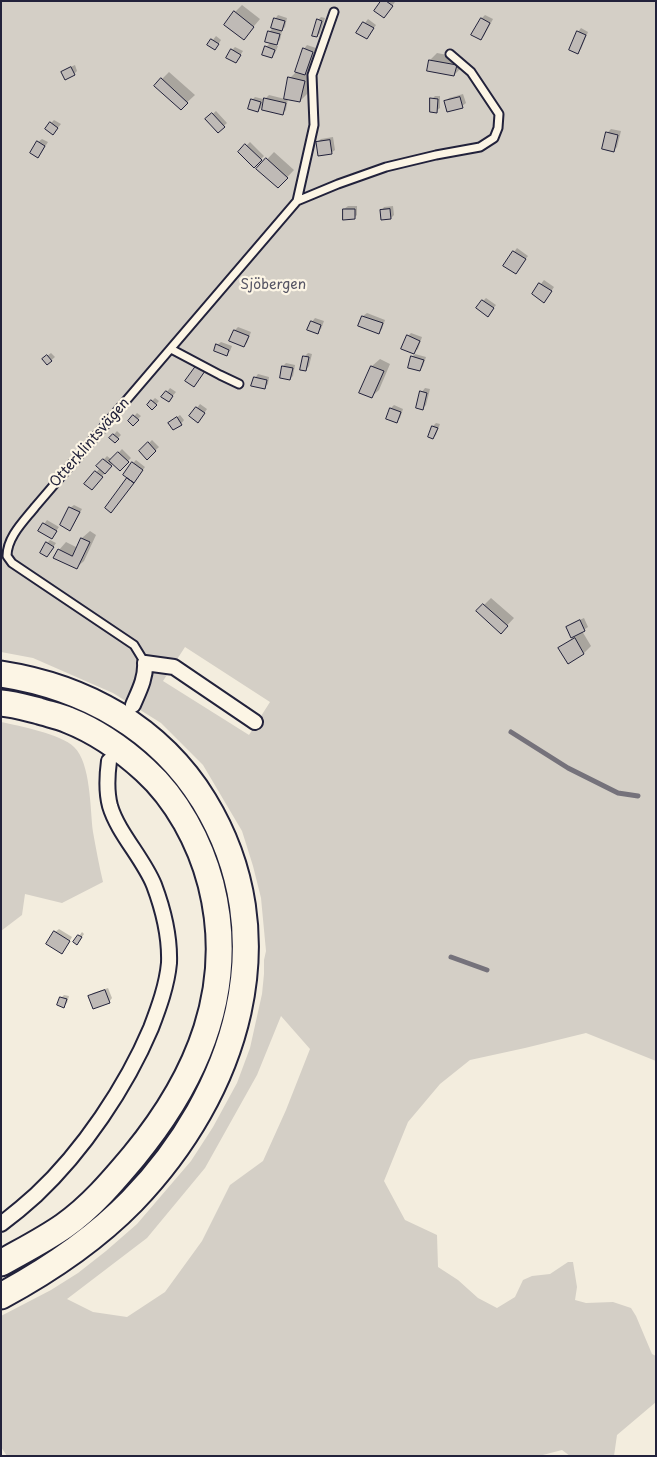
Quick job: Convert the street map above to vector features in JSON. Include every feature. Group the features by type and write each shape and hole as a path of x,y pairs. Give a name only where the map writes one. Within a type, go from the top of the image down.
{"highway":[{"path":"1,661 37,673 51,685"},
{"path":"1,674 51,685 99,704 130,722 162,748 180,768 198,792 221,833 231,856 244,914 246,947 242,998 224,1061 198,1112 168,1158 132,1200 90,1239 46,1270 1,1296"},
{"path":"1,703 32,709 68,720 96,734 121,750 157,781 183,818 207,869 215,899 220,946 215,998 208,1027 188,1075 174,1101 147,1140 90,1205 64,1226 1,1263"}],"street":[{"path":"133,705 144,679 145,663 174,667 255,722"},
{"path":"1,1224 37,1194 61,1168 88,1136 109,1106 130,1073 146,1040 158,1010 166,982 169,963 168,945 161,906 153,883 110,806 107,794 109,761"}],"lane":[{"path":"297,201 314,125 312,74 334,12"},
{"path":"297,201 386,167 480,147 494,138 498,128 499,114 471,72 450,54"},
{"name":"Otterklintsvägen","path":"145,663 134,645 9,560 6,553 17,530 29,514 297,201"},
{"path":"172,349 239,384"}],"green space":[{"name":"Sjöbergen","path":"1,1 656,1 656,1061 586,1033 470,1060 440,1084 408,1122 384,1181 405,1220 437,1235 438,1267 458,1280 478,1298 497,1308 515,1297 523,1280 532,1276 550,1274 568,1262 573,1262 577,1287 575,1300 586,1303 613,1302 631,1308 652,1354 656,1356 656,1402 617,1435 614,1456 570,1456 562,1450 539,1456 7,1456 1,1447 1,1316 51,1290 78,1273 106,1251 137,1224 191,1161 213,1127 237,1083 250,1048 262,994 266,951 261,898 242,831 203,765 161,723 113,693 33,658 1,652","holes":["185,647 270,702 249,735 163,681","281,1016 310,1049 286,1110 263,1161 230,1185 202,1241 165,1292 127,1317 93,1312 67,1299 147,1238 205,1168 257,1075"]},
{"path":"1,722 40,731 60,738 68,742 80,754 87,775 93,832 103,882 62,903 25,894 22,915 1,931"}],"building":[{"path":"381,1 386,1 393,6 384,18 374,11"},
{"path":"234,11 254,27 244,40 224,25"},
{"path":"274,18 285,21 282,31 271,28"},
{"path":"481,18 490,23 481,40 471,35"},
{"path":"317,19 322,21 317,37 312,36"},
{"path":"363,22 374,28 367,39 356,33"},
{"path":"268,31 280,34 277,45 265,42"},
{"path":"577,31 586,35 578,54 569,50"},
{"path":"211,39 219,44 215,50 207,45"},
{"path":"265,46 275,50 272,58 262,55"},
{"path":"303,48 313,52 305,75 295,72"},
{"path":"231,49 241,55 236,63 226,58"},
{"path":"429,60 457,65 454,76 427,71"},
{"path":"71,67 75,75 65,80 61,72"},
{"path":"288,77 305,81 300,102 284,99"},
{"path":"161,78 188,103 181,110 154,86"},
{"path":"460,97 463,108 447,112 444,101"},
{"path":"264,98 286,103 283,115 262,110"},
{"path":"430,98 438,99 437,113 430,112"},
{"path":"251,99 261,102 258,112 248,109"},
{"path":"212,113 225,127 218,133 205,119"},
{"path":"50,122 58,128 53,135 45,129"},
{"path":"606,132 618,135 614,152 602,149"},
{"path":"330,140 332,154 318,156 316,142"},
{"path":"37,141 45,146 38,158 30,153"},
{"path":"245,144 262,160 254,168 238,152"},
{"path":"266,158 288,178 278,188 256,169"},
{"path":"343,209 355,209 355,219 343,220"},
{"path":"390,209 391,219 381,220 380,210"},
{"path":"513,251 526,259 516,274 503,266"},
{"path":"539,283 552,291 544,303 532,294"},
{"path":"482,300 494,308 488,317 476,308"},
{"path":"362,316 383,323 379,334 358,326"},
{"path":"311,321 321,325 318,334 307,330"},
{"path":"234,330 249,336 244,347 229,341"},
{"path":"407,335 420,341 414,354 401,349"},
{"path":"216,344 229,350 227,356 214,351"},
{"path":"47,355 52,361 47,365 42,359"},
{"path":"303,356 309,357 306,371 300,370"},
{"path":"411,356 424,360 420,371 408,368"},
{"path":"196,366 205,371 194,387 185,381"},
{"path":"282,366 293,368 290,380 280,378"},
{"path":"371,366 384,371 372,398 359,393"},
{"path":"254,377 267,380 265,389 251,386"},
{"path":"166,391 173,396 169,402 161,397"},
{"path":"420,391 427,393 423,410 416,408"},
{"path":"151,400 157,405 152,410 147,405"},
{"path":"196,407 205,413 198,423 189,416"},
{"path":"390,408 401,412 397,423 386,419"},
{"path":"133,415 139,420 133,426 128,421"},
{"path":"177,417 182,425 173,430 168,423"},
{"path":"432,426 438,428 433,439 428,437"},
{"path":"113,434 119,439 115,443 109,438"},
{"path":"148,442 156,451 147,460 139,451"},
{"path":"118,452 129,462 120,471 109,461"},
{"path":"103,459 112,466 105,474 96,466"},
{"path":"132,462 143,470 134,483 123,475"},
{"path":"95,471 103,477 92,490 84,484"},
{"path":"127,478 134,483 111,513 105,508"},
{"path":"69,507 80,512 70,531 60,525"},
{"path":"43,523 57,531 52,539 38,531"},
{"path":"81,538 90,542 77,569 53,558 58,549 72,556"},
{"path":"46,542 54,547 47,557 40,553"},
{"path":"483,604 508,626 501,634 476,611"},
{"path":"580,620 585,631 571,638 566,627"},
{"path":"575,638 584,654 568,664 558,648"},
{"path":"54,931 70,941 62,954 46,944"},
{"path":"78,935 82,937 77,945 73,942"},
{"path":"105,990 110,1003 93,1009 88,996"},
{"path":"60,997 67,999 64,1008 57,1005"}],"waterway":[{"path":"511,732 568,768 618,793 638,796"},
{"path":"451,957 487,970"}]}
